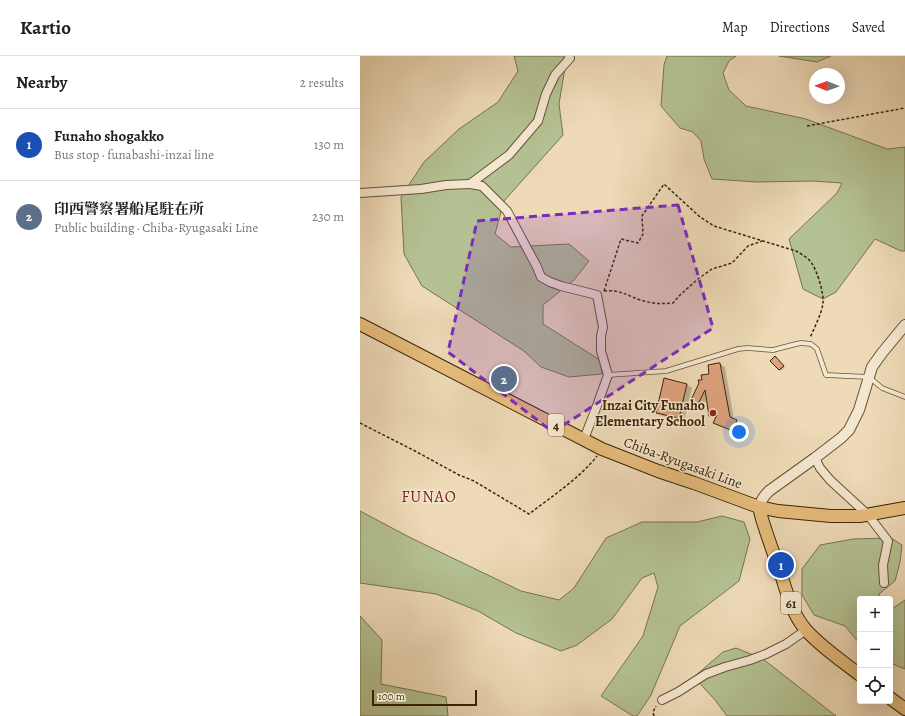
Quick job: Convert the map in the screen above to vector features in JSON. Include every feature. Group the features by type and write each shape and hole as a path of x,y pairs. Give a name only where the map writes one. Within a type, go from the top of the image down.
{"main road":[{"name":"Chiba-Ryugasaki Line","path":"360,324 602,449 658,471 759,507 813,515 849,516 868,515 905,508"},
{"name":"61","path":"759,507 792,608 798,620 820,644 857,673"},
{"path":"893,700 905,709"}],"street":[{"path":"470,184 509,155 538,121 546,94 555,75 570,58 569,56"},
{"path":"360,193 470,184 482,186 507,211 537,267 541,278 561,286 597,295 603,328 601,336 601,351 608,376 584,439"},
{"path":"759,507 760,501 769,491 815,458 849,430 859,410 872,367 905,326"},
{"path":"815,458 820,468 830,480 868,515 888,541 883,565 884,583"},
{"path":"662,700 678,692 706,674 766,654 786,644 806,630"}],"lane":[{"path":"608,376 666,371 738,349 747,348 773,350 796,344 811,344 817,349 826,376 869,377 882,388 905,397"}],"path":[{"path":"807,126 905,108"},
{"path":"762,241 748,246 732,263 712,269 680,295 673,303 654,304 622,292 613,290 604,291 620,239 638,243 643,234 642,216 664,184 695,213 714,226 796,251 811,262 822,293 823,303 808,344"},
{"path":"360,423 459,475 474,481 529,514 563,488 591,463 602,449"},
{"path":"654,716 656,706 662,700"}],"highlighted area":[{"path":"678,205 713,328 553,432 448,352 477,221"}],"green space":[{"path":"514,56 567,56 559,104 563,135 504,201 495,234 511,247 569,244 589,261 574,280 543,305 543,324 600,360 602,374 569,377 541,367 524,351 422,286 404,254 401,197 424,162 459,129 498,102 518,71"},
{"path":"667,56 736,56 729,61 723,73 729,90 746,106 806,119 887,149 905,147 905,251 901,251 875,239 836,292 823,299 803,289 789,239 837,193 842,183 813,181 757,182 712,179 704,159 701,141 693,132 680,128 661,106 664,65"},
{"path":"779,56 831,56 817,62"},
{"path":"360,511 411,538 521,591 559,600 574,588 606,538 642,522 697,522 722,516 744,522 750,539 739,581 680,626 651,695 637,716 633,716 601,696 643,636 658,587 654,573 642,578 612,619 577,645 561,651 516,633 478,611 436,594 360,583"},
{"path":"891,538 902,545 900,562 895,581 879,594 879,596 857,596 857,640 845,626 814,615 802,595 802,569 820,545 853,539"},
{"path":"905,600 905,669 893,664 893,608"},
{"path":"360,616 382,640 381,684 446,697 448,716 360,716"},
{"path":"736,648 763,659 836,716 727,716 694,677 723,652"}],"building":[{"path":"775,356 784,366 779,370 770,361"},
{"path":"720,363 730,417 737,420 733,431 713,423 717,415 709,416 705,390 697,405 690,402 699,383 698,380 702,380 701,375 709,374 708,365"},
{"path":"664,378 687,384 679,418 656,413"}],"place":[{"name":"印西警察署船尾駐在所","path":"504,379"},
{"name":"Inzai City Funaho Elementary School","path":"713,413"},
{"name":"Funaho shogakko","path":"781,565"}],"district":[{"name":"FUNAO","path":"429,497"}]}
